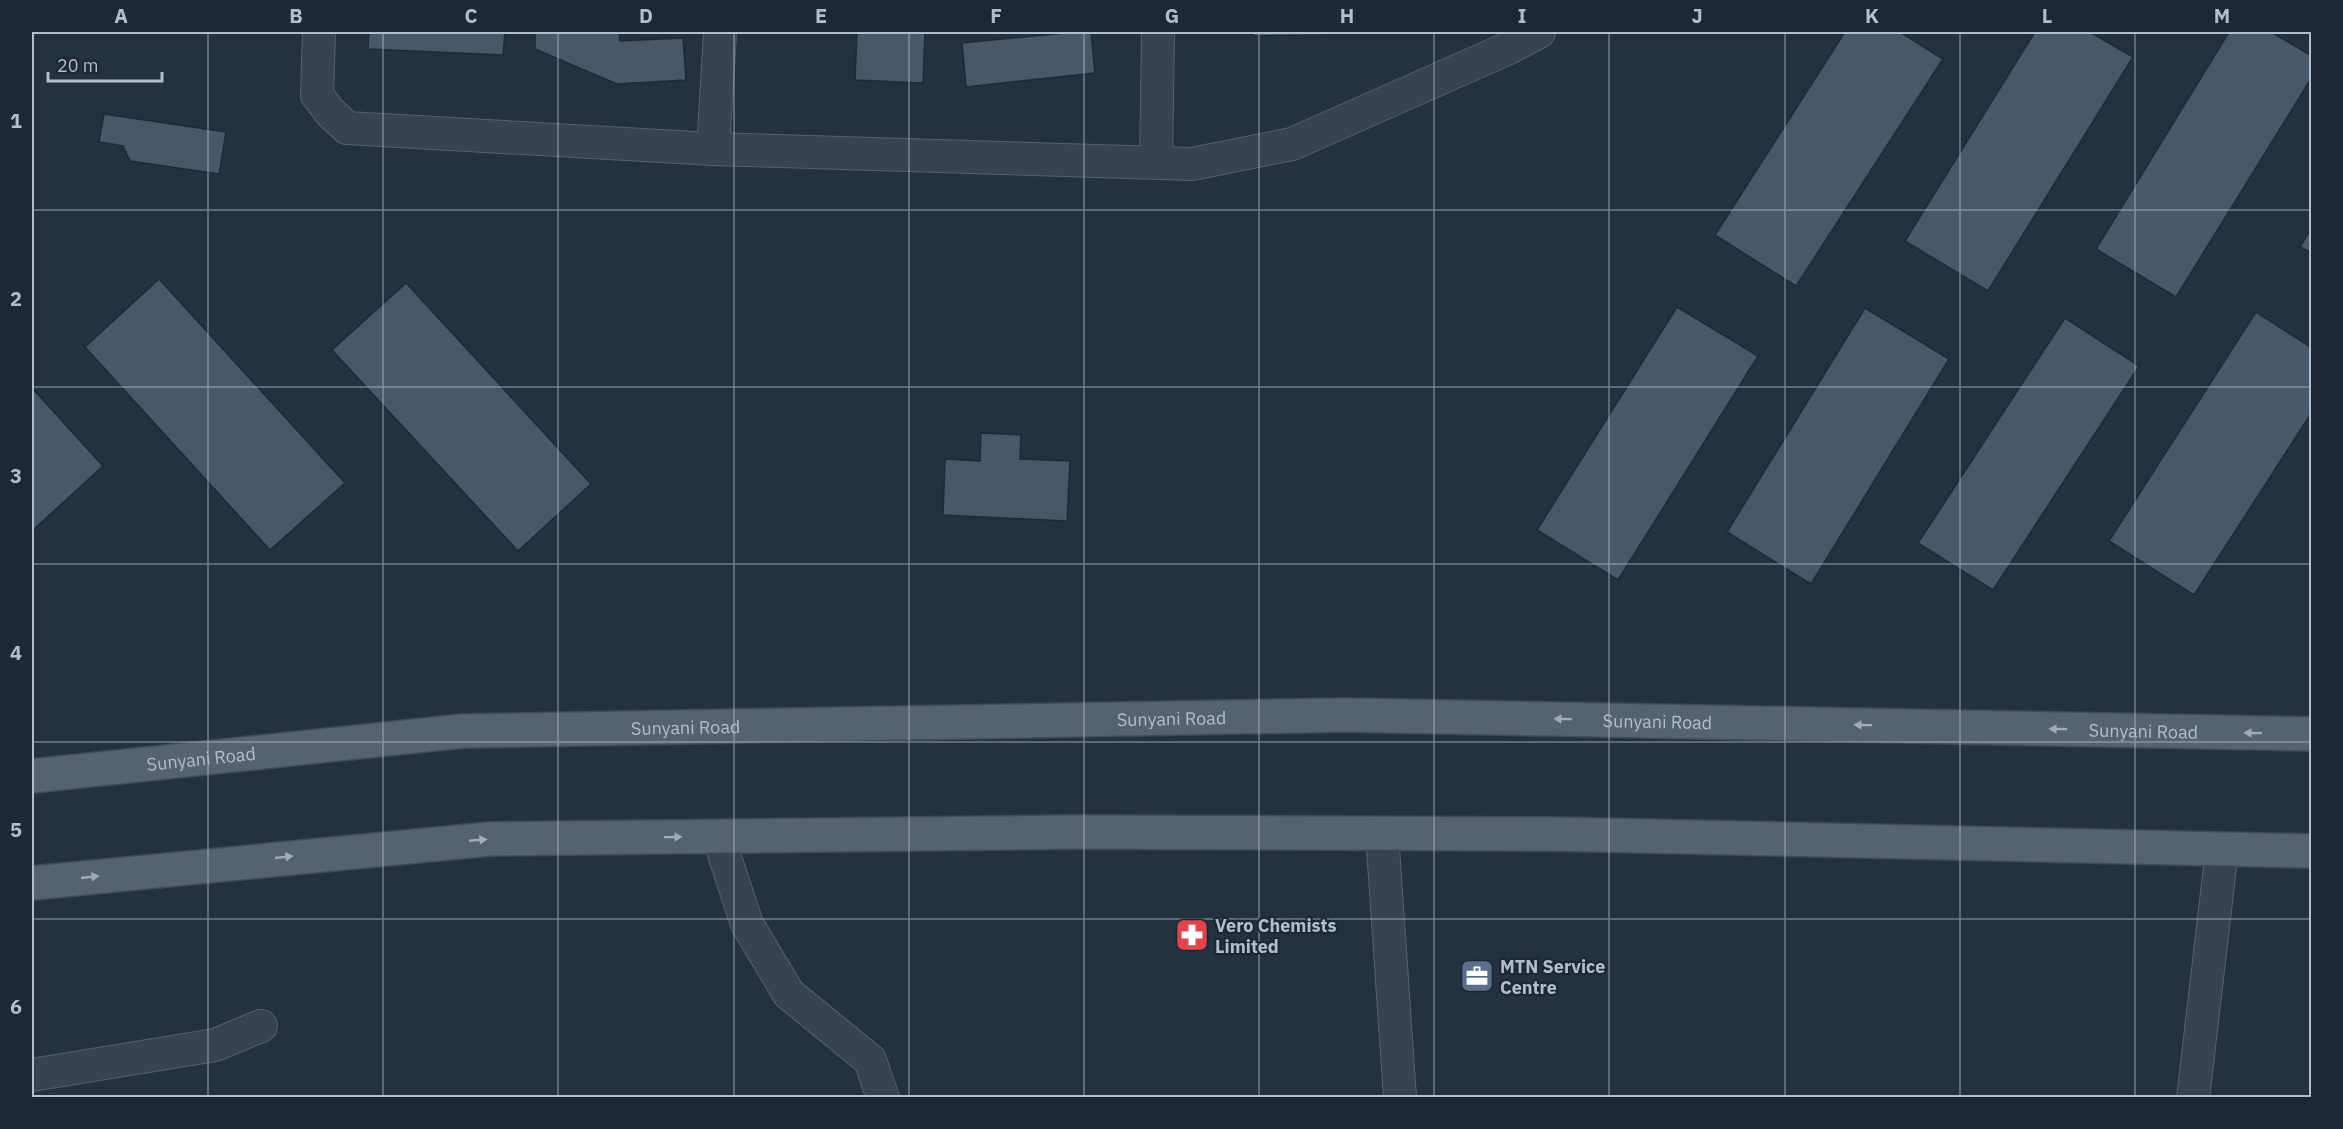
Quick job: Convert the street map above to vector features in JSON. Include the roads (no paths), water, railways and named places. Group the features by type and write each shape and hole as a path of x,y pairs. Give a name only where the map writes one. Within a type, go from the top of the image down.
{"main road":[{"name":"Sunyani Road","path":"32,776 463,731 499,730 1346,715 2312,734"},
{"path":"32,883 490,839 1070,832 1552,834 2312,851"}],"street":[{"path":"319,32 317,94 330,112 347,128 713,149 1192,164 1292,144 1511,47 1539,32"},
{"path":"713,149 720,32"},
{"path":"1155,163 1158,32"},
{"path":"1382,833 1400,1098"},
{"path":"718,836 747,924 789,994 870,1060 883,1098"},
{"path":"2193,1098 2222,850"},
{"path":"32,1075 215,1045 261,1026"}],"place":[{"name":"Vero Chemists Limited","path":"1192,935"},
{"name":"MTN Service Centre","path":"1477,976"}]}
